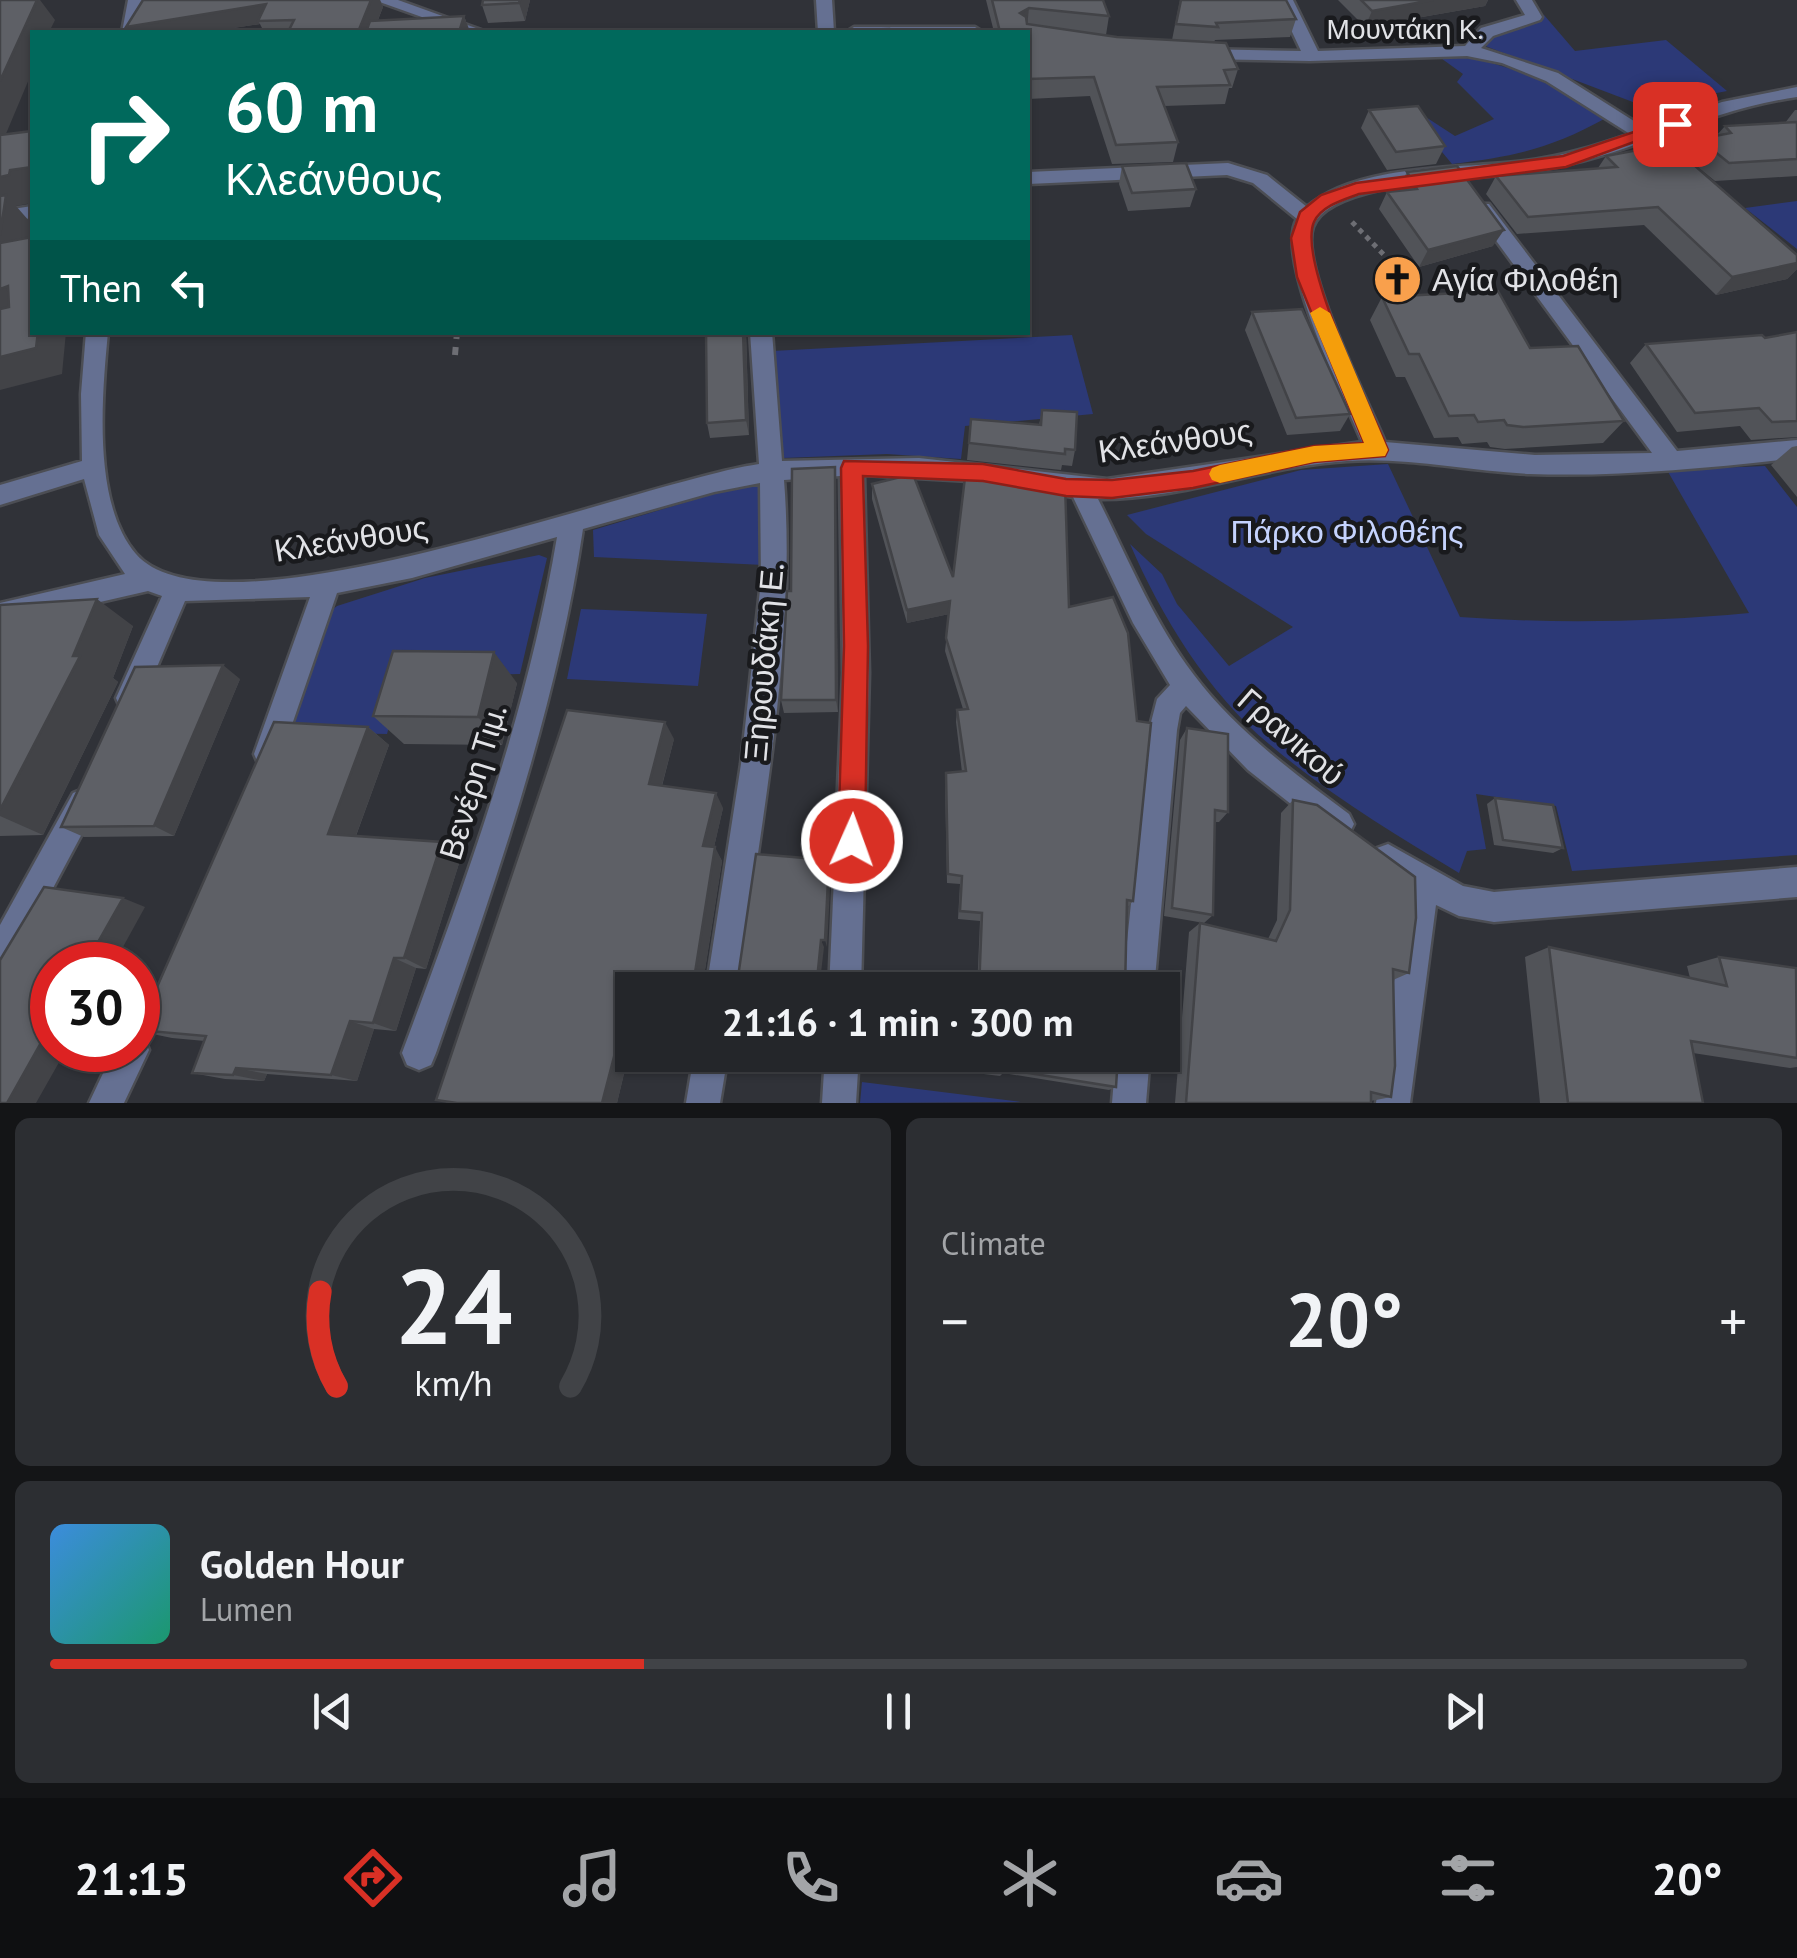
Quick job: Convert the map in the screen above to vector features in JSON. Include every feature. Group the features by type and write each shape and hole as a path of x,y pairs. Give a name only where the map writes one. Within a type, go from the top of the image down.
{"street":[{"path":"130,30 136,0"},
{"path":"382,0 402,3 474,30"},
{"path":"824,0 826,30"},
{"path":"1285,0 1312,56"},
{"path":"1470,51 1486,32 1534,17 1524,0"},
{"name":"Μουντάκη Κ.","path":"1186,54 1312,56 1470,51 1530,68 1576,89 1666,154"},
{"path":"1377,450 1307,277 1300,238 1306,216 1327,200 1390,182 1566,162 1751,98 1797,92"},
{"path":"1030,178 1228,169 1260,179 1306,216"},
{"path":"1456,174 1670,460"},
{"path":"0,217 30,212"},
{"path":"97,335 91,405 93,468 102,506 122,552 149,580"},
{"name":"Ξηρουδάκη Ε.","path":"724,972 766,666 775,542 761,335"},
{"name":"Κλεάνθους","path":"149,580 178,588 250,590 327,584 432,563 704,485 772,472 852,468 983,472 1082,489 1168,484 1314,454 1377,450 1456,463 1512,466 1670,460 1797,449"},
{"path":"0,495 93,468"},
{"path":"847,972 856,692 852,468"},
{"name":"Γρανικού","path":"1082,489 1154,633 1186,686 1272,772 1424,884 1459,902 1494,907 1797,882"},
{"name":"Βενέρη Τιμ.","path":"419,1053 483,874 526,735 566,570 572,524"},
{"path":"0,614 149,580"},
{"path":"257,781 327,584"},
{"path":"118,725 178,588"},
{"path":"1139,972 1149,845 1165,719 1167,708 1186,686"},
{"path":"0,956 53,864 96,774"},
{"path":"1394,1103 1424,884"},
{"path":"106,1103 121,1072"},
{"path":"704,1103 709,1072"},
{"path":"839,1103 841,1072"},
{"path":"1129,1103 1132,1072"}],"path":[{"path":"1327,200 1386,257"},
{"path":"455,355 457,335"}],"green space":[{"path":"1544,15 1575,51 1666,40 1727,91 1646,107 1480,44 1503,30 1539,22"},
{"path":"1438,56 1505,67 1567,94 1606,118 1532,150 1452,164 1408,111 1415,110 1455,136 1494,119 1457,82 1463,74"},
{"path":"1797,201 1797,249 1745,208"},
{"path":"1072,335 1093,414 965,426 961,459 887,454 783,458 772,351"},
{"name":"Πάρκο Φιλοθέης","path":"1388,464 1460,617 1568,621 1749,613 1667,470 1765,466 1797,507 1797,855 1572,871 1556,806 1476,794 1486,849 1467,851 1459,873 1337,796 1247,724 1188,652 1130,544 1162,574 1177,604 1229,666 1293,627 1146,534 1127,515 1301,470"},
{"path":"764,485 766,565 594,557 593,530 740,486"},
{"path":"539,555 547,558 520,674 424,675 402,680 387,734 288,732 327,614 337,606 425,578"},
{"path":"581,609 707,614 698,686 567,679"},
{"path":"862,1082 1021,1102 860,1103"}],"building":[{"path":"0,0 37,0 0,81"},
{"path":"143,0 371,0 359,30 289,30 294,20 258,21 266,4 126,27"},
{"path":"483,0 520,0 482,5"},
{"path":"992,0 1103,0 1109,16 1029,8 1020,13 1027,24 1117,37 1226,43 1238,69 1224,70 1230,85 1157,87 1178,142 1116,145 1094,77 1030,79 1030,30 1000,30"},
{"path":"1181,0 1286,0 1296,19 1216,23 1218,27 1176,24"},
{"path":"1361,0 1433,0 1372,11"},
{"path":"464,16 460,30 367,30 370,21"},
{"path":"1418,106 1445,146 1396,152 1369,110"},
{"path":"1797,122 1797,159 1729,163 1699,139 1731,133 1725,126"},
{"path":"30,131 30,167 10,170 9,175 0,177 0,135"},
{"path":"1670,144 1797,255 1797,263 1732,277 1658,207 1528,217 1496,176 1617,167 1606,156"},
{"path":"1186,163 1196,189 1132,193 1122,166"},
{"path":"1457,166 1504,230 1428,250 1387,192 1417,189 1407,172"},
{"path":"6,195 0,235 0,196"},
{"path":"30,237 30,335 38,335 36,348 0,357 0,309 9,307 8,286 0,289 0,243"},
{"path":"1498,291 1530,348 1578,346 1624,421 1523,427 1507,425 1504,420 1478,422 1474,415 1449,416 1419,354 1409,354 1382,297"},
{"path":"1302,309 1350,414 1296,418 1252,312"},
{"path":"1797,332 1797,421 1772,422 1759,408 1695,413 1646,344 1762,335 1765,338"},
{"path":"706,335 743,335 746,420 707,423"},
{"path":"1042,410 1077,412 1075,450 1065,449 1065,454 969,443 971,419 1041,425"},
{"path":"835,467 836,700 781,700 787,591 791,591 792,469"},
{"path":"966,469 1065,484 1069,607 1113,597 1128,633 1137,721 1151,723 1133,901 1127,900 1125,972 980,972 982,913 960,911 962,876 948,874 946,773 966,771 957,710 968,709 946,638 950,601 907,610 872,484 913,474 953,577"},
{"path":"97,599 73,656 80,656 0,810 0,605"},
{"path":"393,651 494,652 478,717 373,716"},
{"path":"223,665 154,826 61,827 135,667"},
{"path":"567,710 665,722 649,784 716,793 703,846 715,847 695,972 615,972 615,1053 602,1103 436,1100"},
{"path":"274,722 368,727 328,834 442,842 404,958 394,958 373,1023 350,1021 331,1075 236,1068 233,1075 192,1073 206,1036 160,1032 160,980"},
{"path":"1187,728 1228,734 1228,812 1215,810 1213,915 1172,908"},
{"path":"1495,798 1553,805 1563,848 1503,840"},
{"path":"1293,800 1317,805 1415,877 1416,918 1409,973 1393,969 1395,1066 1391,1097 1371,1092 1371,1103 1186,1103 1200,923 1276,941 1290,910"},
{"path":"756,854 829,860 825,940 821,940 818,972 739,972"},
{"path":"44,887 123,898 98,942 30,942 30,1062 7,1103 0,1103 0,960"},
{"path":"1549,947 1727,986 1719,957 1796,968 1797,1058 1691,1041 1703,1103 1568,1103"},
{"path":"1023,1072 1117,1072 1116,1087"}],"slow traffic":[{"path":"1220,474 1314,454 1377,450 1320,313"}],"place":[{"name":"Αγία Φιλοθέη","path":"1397,280"}],"route":[{"path":"852,841 856,646 852,468 983,472 1066,488 1112,489 1193,480 1314,454 1377,450 1307,277 1300,238 1306,216 1327,200 1356,189 1566,162 1675,124"}]}
